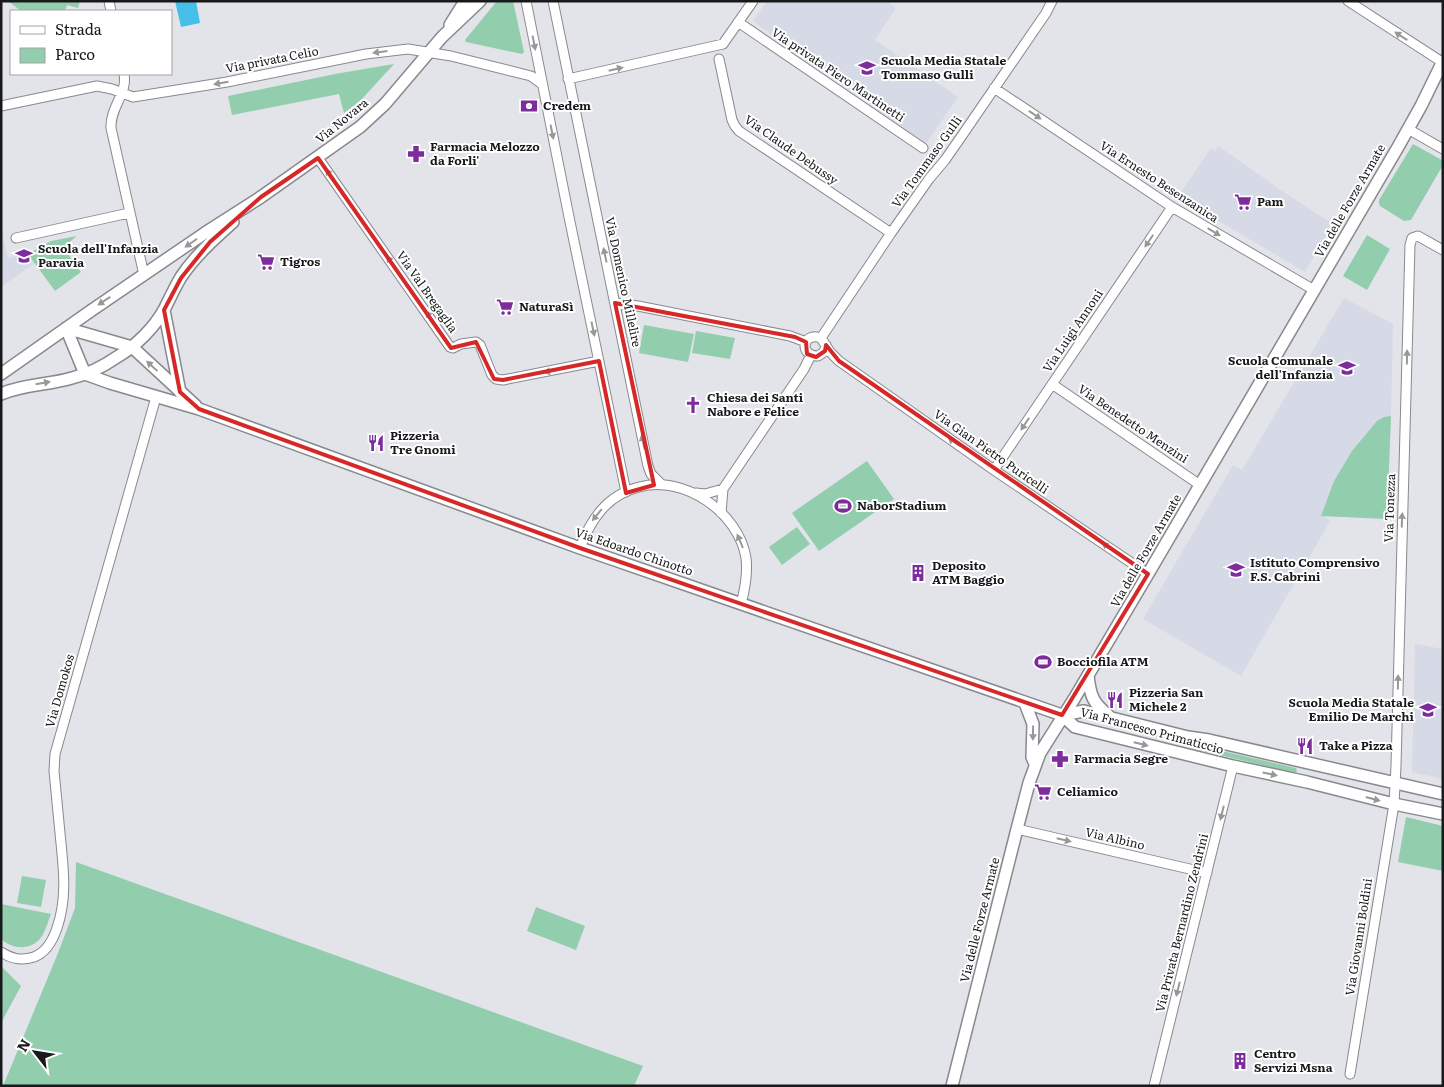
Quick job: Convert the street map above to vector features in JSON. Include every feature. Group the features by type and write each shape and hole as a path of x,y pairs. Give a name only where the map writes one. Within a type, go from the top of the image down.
{"street":[{"path":"442,37 465,1"},
{"path":"442,37 480,1"},
{"path":"526,1 626,492"},
{"name":"Via Domenico Millelire","path":"553,1 648,466 651,474 662,485"},
{"path":"568,79 723,44 753,1"},
{"name":"Via Tommaso Gulli","path":"824,341 891,233 948,155 1046,13 1052,1"},
{"path":"1348,1 1443,62"},
{"name":"Via privata Piero Martinetti","path":"738,22 923,148"},
{"name":"Via Novara","path":"1,374 318,158 367,121 442,37"},
{"name":"Via privata Celio","path":"1,106 97,86 112,89 133,97 227,82 366,54 408,49 451,56 531,76 542,84"},
{"name":"Via Claude Debussy","path":"719,59 734,126 891,233"},
{"name":"Via delle Forze Armate","path":"952,1086 1017,829 1035,764 1040,753 1088,676 1408,130 1443,62"},
{"path":"124,75 125,83 111,121 129,214 144,275"},
{"name":"Via Ernesto Besenzanica","path":"994,88 1172,207 1314,290"},
{"path":"1408,130 1443,149"},
{"name":"Via Val Bregaglia","path":"318,158 450,347 453,348 461,344 476,342 480,344 492,375 496,379 503,380 599,361"},
{"name":"Via Novara","path":"1,394 16,388 71,379 85,374 116,358 132,347 164,310 181,278 202,250 261,197"},
{"name":"Via Luigi Annoni","path":"994,470 1172,207"},
{"path":"16,238 129,214"},
{"name":"Via Tonezza","path":"1394,804 1410,245 1415,236 1422,237 1443,250"},
{"path":"615,303 790,336 806,342"},
{"path":"164,310 180,392"},
{"path":"66,328 132,347 199,409"},
{"path":"66,328 85,374"},
{"path":"813,336 824,341 824,352 821,355 814,356 806,351 806,342 813,336"},
{"name":"Via Gian Pietro Puricelli","path":"824,341 838,362 1148,574"},
{"path":"721,513 722,489 804,369 811,355"},
{"name":"Via Edoardo Chinotto","path":"85,374 199,409 580,548 1062,715"},
{"name":"Via Benedetto Menzini","path":"1052,384 1200,484"},
{"name":"Via Domokos","path":"1,952 20,960 40,954 52,940 59,921 64,902 64,878 54,771 55,754 156,396"},
{"path":"580,548 586,530 605,506 639,486 662,485 705,494 722,489"},
{"path":"694,493 711,503 721,513 730,523 742,544 746,558 746,582 741,604"},
{"path":"1088,676 1090,692 1099,708 1112,717"},
{"path":"1025,703 1033,724 1032,757 1035,764"},
{"name":"Via Francesco Primaticcio","path":"1062,715 1084,711 1188,737 1209,740 1437,793"},
{"name":"Via Francesco Primaticcio","path":"1062,715 1075,727 1182,754 1443,814"},
{"path":"1182,754 1180,750 1181,744 1188,737"},
{"path":"1297,780 1302,777 1306,770 1302,762"},
{"name":"Via Privata Bernardino Zendrini","path":"1154,1086 1233,766"},
{"path":"1316,784 1312,776 1313,773 1322,766"},
{"path":"1427,811 1423,804 1426,795 1437,793"},
{"name":"Via Giovanni Boldini","path":"1350,1074 1394,804"},
{"name":"Via Albino","path":"1017,829 1207,874"}],"highlighted area":[{"path":"318,158 451,348 476,342 494,379 503,380 599,361 626,493 654,485 615,303 795,337 806,342 807,354 816,357 825,351 826,345 839,361 1148,574 1062,715 580,548 199,409 180,392 164,310 181,278 210,242 261,197"}],"shaded area":[{"name":"Scuola Media Statale Tommaso Gulli","path":"767,1 887,1 896,8 875,40 958,97 925,145 753,21"},
{"path":"1218,146 1274,186 1333,224 1305,272 1178,197 1211,148 1215,151"},
{"name":"Scuola dell'Infanzia Paravia","path":"1,229 8,258 28,254 35,263 1,287"},
{"path":"1344,298 1393,324 1387,519 1323,516 1330,521 1241,676 1143,619 1233,465 1242,470"},
{"name":"Scuola Media Statale Emilio De Marchi","path":"1415,644 1443,649 1443,779 1412,772"}],"green space":[{"path":"8,1 80,1 78,8 67,5 65,10 20,10"},
{"path":"497,1 513,1 524,52 522,54 466,42 465,40"},
{"path":"394,64 361,100 344,113 339,94 232,115 228,96"},
{"path":"1413,144 1440,159 1443,165 1411,220 1404,221 1380,206 1379,200"},
{"path":"1367,235 1390,249 1367,290 1343,276"},
{"path":"77,236 63,247 81,272 55,291 28,254 51,241"},
{"path":"644,325 694,334 688,362 639,353"},
{"path":"696,331 735,338 730,359 692,353"},
{"path":"1391,416 1387,519 1321,516 1334,481 1352,451 1377,421"},
{"name":"NaborStadium","path":"867,461 894,499 819,551 792,513"},
{"path":"797,527 810,544 782,565 769,547"},
{"path":"1198,747 1296,768 1297,771 1295,773 1199,750"},
{"path":"1406,817 1443,826 1443,871 1398,862"},
{"path":"76,862 643,1066 634,1086 3,1086 75,908"},
{"path":"22,876 46,880 41,907 17,903"},
{"path":"1,904 51,914 38,941 28,946 17,947 1,939"},
{"path":"536,907 585,926 576,950 527,931"},
{"path":"1,966 21,986 1,1023"}],"water":[{"path":"175,1 196,1 200,23 181,27"}],"place":[{"name":"Scuola Media Statale Tommaso Gulli","path":"867,68"},
{"name":"Credem","path":"529,106"},
{"name":"Farmacia Melozzo da Forli'","path":"416,154"},
{"name":"Pam","path":"1243,202"},
{"name":"Scuola dell'Infanzia Paravia","path":"24,256"},
{"name":"Tigros","path":"266,262"},
{"name":"NaturaSì","path":"505,307"},
{"name":"Scuola Comunale dell'Infanzia","path":"1347,368"},
{"name":"Chiesa dei Santi Nabore e Felice","path":"693,405"},
{"name":"Pizzeria Tre Gnomi","path":"376,443"},
{"name":"NaborStadium","path":"843,506"},
{"name":"Istituto Comprensivo F.S. Cabrini","path":"1236,570"},
{"name":"Deposito ATM Baggio","path":"918,573"},
{"name":"Bocciofila ATM","path":"1043,662"},
{"name":"Pizzeria San Michele 2","path":"1115,700"},
{"name":"Scuola Media Statale Emilio De Marchi","path":"1428,710"},
{"name":"Take a Pizza","path":"1305,746"},
{"name":"Farmacia Segre","path":"1060,759"},
{"name":"Celiamico","path":"1043,792"},
{"name":"Centro Servizi Msna","path":"1240,1061"}]}
